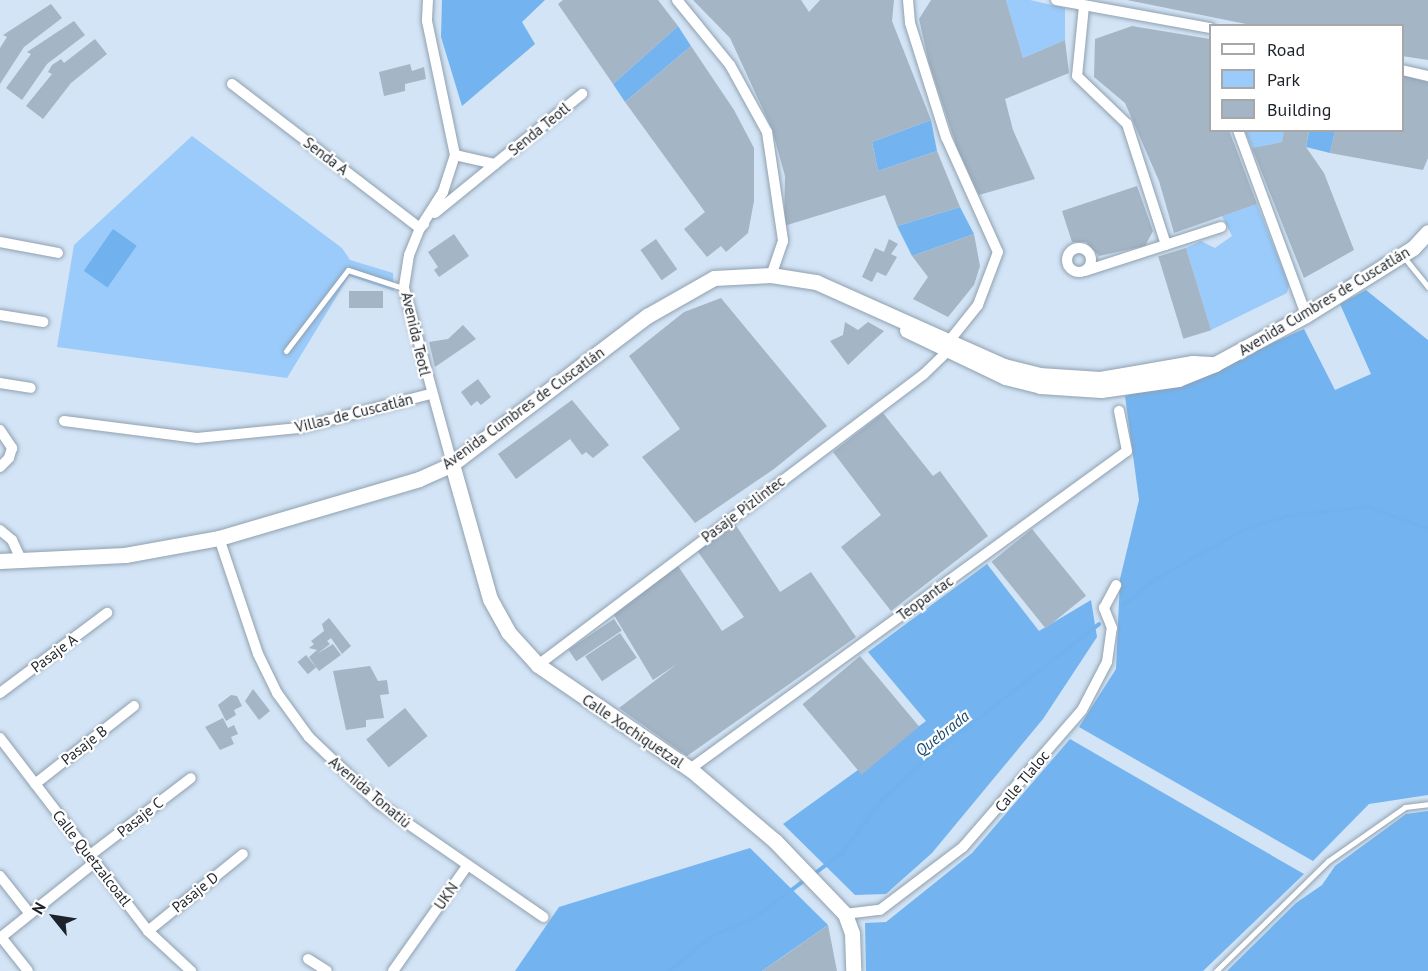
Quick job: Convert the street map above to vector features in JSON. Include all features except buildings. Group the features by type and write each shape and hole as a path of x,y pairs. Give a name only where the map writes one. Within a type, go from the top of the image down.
{"main road":[{"name":"Avenida Cumbres de Cuscatlán","path":"0,561 125,555 219,537 419,479 452,464 647,316 694,287 714,278 771,275 816,282 886,313 1024,383 1101,390 1178,379 1215,364 1306,315 1402,255 1428,232"},
{"name":"Calle Xochiquetzal","path":"452,464 490,599 508,632 538,666 690,770 775,841 845,914 852,933 853,971"}],"street":[{"name":"Avenida Teotl","path":"428,0 427,21 455,155 443,192 420,228 409,255 404,288 430,394 452,464"},
{"name":"Pasaje Pizlintec","path":"538,666 924,374 949,346 978,305 998,252 946,137 910,23 909,0"},
{"path":"1056,0 1209,28"},
{"path":"679,1 730,65 767,132 783,241 771,275"},
{"path":"1084,6 1077,76 1127,124 1166,245"},
{"path":"1404,70 1428,76"},
{"name":"Senda A","path":"232,84 420,228"},
{"name":"Senda Teotl","path":"420,228 453,195 582,94"},
{"path":"1239,132 1306,315"},
{"name":"Senda Teotl","path":"455,155 495,164"},
{"path":"1085,271 1221,227"},
{"path":"0,242 58,253"},
{"path":"0,315 43,322"},
{"path":"0,382 32,387"},
{"name":"Villas de Cuscatlán","path":"63,422 197,438 298,428 430,394"},
{"name":"Teopantac","path":"690,770 1126,451 1119,411"},
{"path":"0,430 12,448 9,458 0,467"},
{"path":"0,530 12,540 22,561"},
{"name":"Avenida Tonatiú","path":"219,537 258,654 277,693 309,737 378,803 467,866"},
{"name":"Calle Tlaloc","path":"845,914 880,910 963,847 1082,710 1107,662 1112,628 1104,608 1116,585"},
{"name":"Pasaje A","path":"0,693 107,613"},
{"name":"Pasaje B","path":"35,784 134,706"},
{"name":"Calle Quetzalcoatl","path":"0,738 148,931 191,971"},
{"name":"Pasaje C","path":"0,937 191,778"},
{"name":"Pasaje D","path":"148,931 243,854"},
{"name":"UKN","path":"393,971 467,866 543,917"},
{"path":"0,876 30,914"},
{"path":"0,937 28,971"},
{"path":"308,959 327,971"}],"lane":[{"path":"1402,255 1428,287"},
{"path":"286,351 348,270 404,288"},
{"path":"1216,971 1328,861 1405,807 1428,804"}],"green space":[{"path":"1006,0 1030,0 1065,8 1065,40 1023,58"},
{"path":"1245,132 1284,132 1282,142 1252,148"},
{"path":"192,136 342,248 350,260 393,273 394,291 349,276 287,378 57,347 74,245"},
{"path":"1257,204 1289,285 1287,293 1211,330 1186,248 1201,241 1215,248 1232,236 1222,216"}],"shaded area":[{"path":"442,0 545,0 522,22 535,44 462,106 441,37"},
{"path":"678,26 691,46 625,102 613,84"},
{"path":"931,120 937,151 878,171 872,142"},
{"path":"1309,132 1335,132 1330,153 1306,147"},
{"path":"960,207 974,234 912,256 897,226"},
{"path":"113,229 137,246 108,287 84,271"},
{"path":"1366,290 1428,340 1428,795 1369,804 1313,861 1079,727 1116,669 1120,579 1139,500 1125,396 1209,371 1304,329 1335,390 1371,374 1340,304"},
{"path":"987,564 1039,631 1091,600 1097,637 1043,719 932,853 886,894 855,895 783,824 926,721 868,652"},
{"path":"1070,739 1304,874 1203,971 866,971 865,923 886,922 972,853"},
{"path":"1428,811 1428,971 1227,971 1296,903 1322,885 1335,866 1406,814"},
{"path":"750,848 828,925 762,971 515,971 559,907"}],"waterway":[{"name":"Quebrada","path":"1124,605 1154,580 1246,529 1287,516 1368,507 1428,529"},
{"name":"Quebrada","path":"814,874 843,852 879,803 918,766 1099,624"},
{"name":"Quebrada","path":"669,971 712,936 753,919 805,880"}]}
